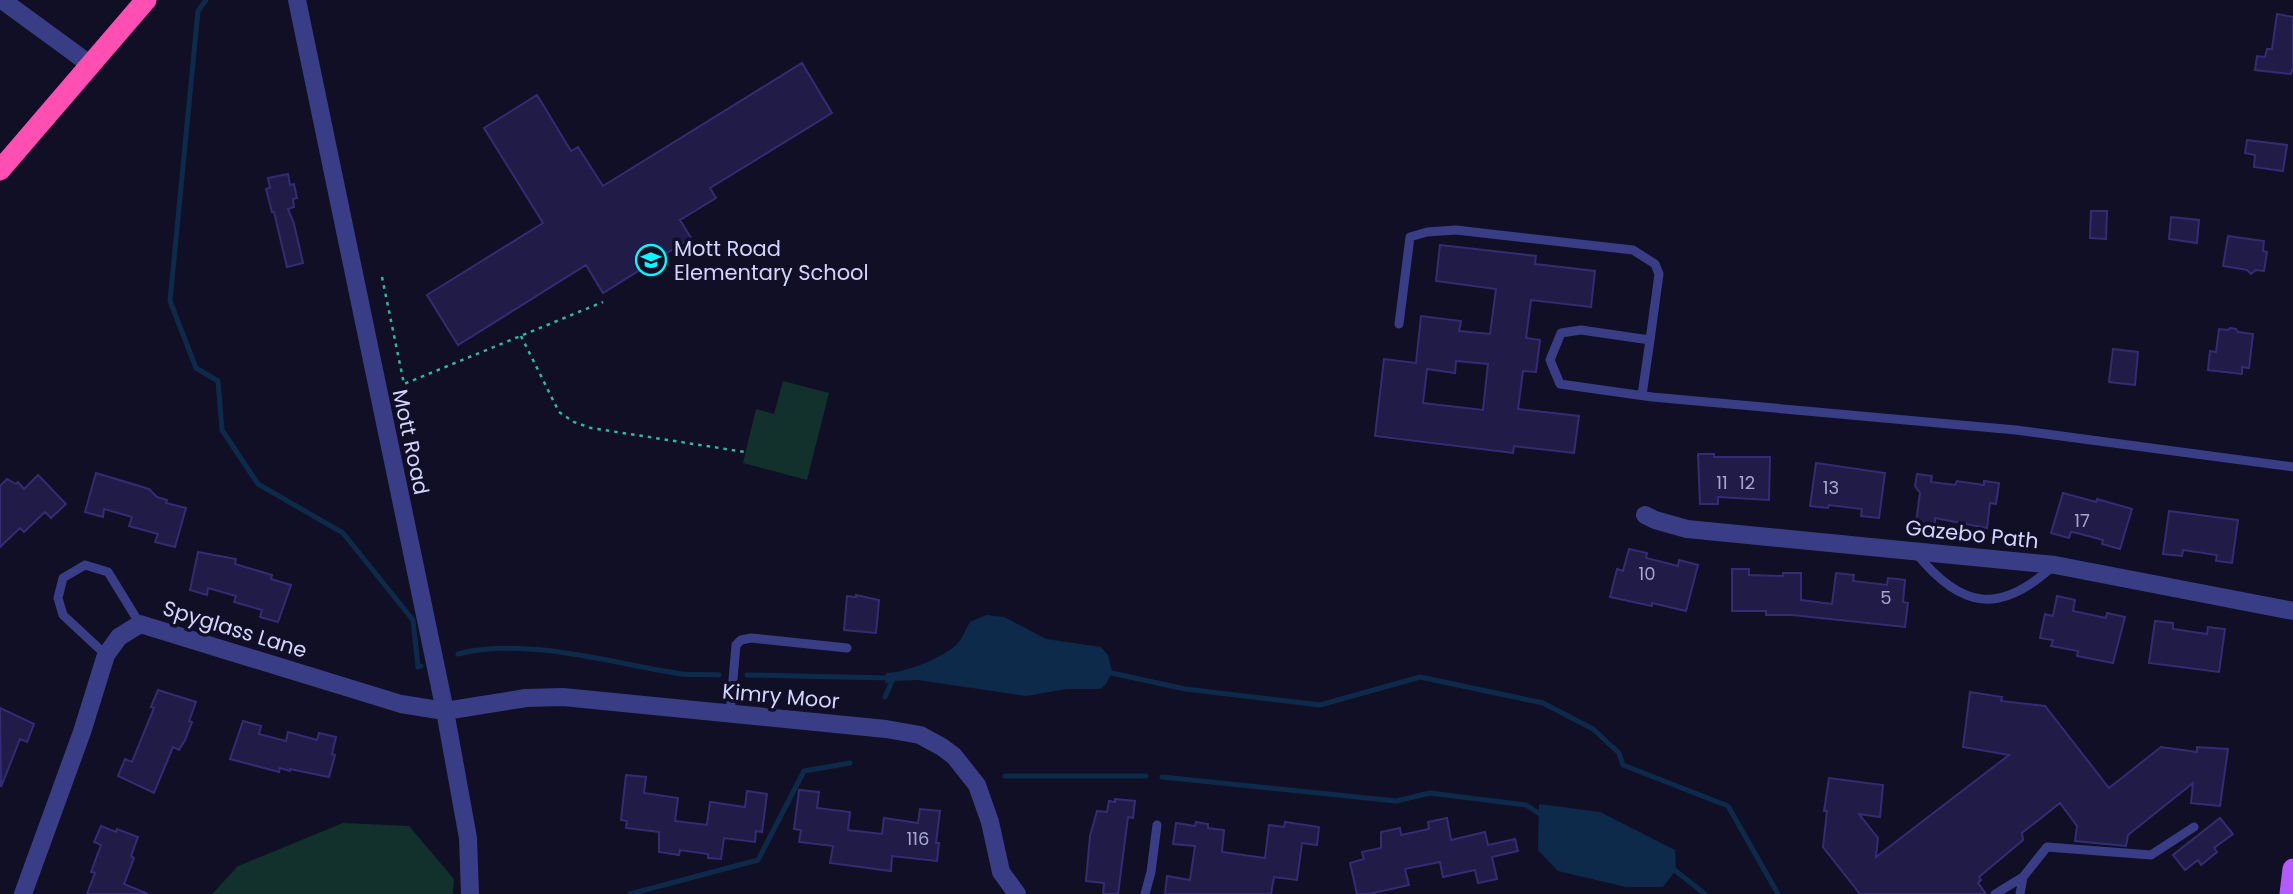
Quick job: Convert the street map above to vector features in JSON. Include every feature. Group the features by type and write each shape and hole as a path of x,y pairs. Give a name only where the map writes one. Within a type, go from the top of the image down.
{"highway":[{"path":"0,170 146,0"}],"main road":[{"path":"2290,894 2293,869"}],"street":[{"path":"2,0 91,65"},
{"name":"Mott Road","path":"297,0 445,711 468,838 470,894"},
{"name":"Gazebo Path","path":"1644,515 1687,529 2055,565 2293,611"},
{"name":"Spyglass Lane","path":"23,894 82,732 106,655 119,637 140,624 401,704 445,711"},
{"name":"Kimry Moor","path":"445,711 526,698 563,697 886,729 919,735 954,756 977,785 990,822 1001,872 1017,894"}],"lane":[{"path":"1399,324 1410,237 1427,232 1456,230 1633,250 1654,264 1659,274 1642,395"},
{"path":"1650,340 1581,330 1561,333 1550,360 1560,384 1642,395 2016,430 2293,467"},
{"path":"1915,551 1930,570 1950,588 1970,596 1992,599 2016,594 2032,585 2055,565"},
{"path":"106,655 62,615 58,598 64,578 85,565 108,572 140,624"},
{"path":"730,714 736,645 741,640 751,638 847,648"},
{"path":"1145,894 1151,872 1157,825"},
{"path":"1995,894 2023,877 2047,847 2151,855 2194,827"},
{"path":"2020,894 2023,877"}],"path":[{"path":"382,277 404,384 603,302"},
{"path":"521,336 559,412 574,422 591,428 745,452"}],"green space":[{"path":"783,381 829,393 807,480 743,463 756,409 774,414"},
{"path":"343,823 409,826 454,879 453,894 212,894 238,866"}],"water":[{"path":"986,615 1004,617 1046,639 1101,647 1108,655 1112,672 1106,684 1100,689 1067,689 1026,696 918,680 892,681 885,684 886,673 914,667 945,653 959,642 970,622"},
{"path":"1539,804 1600,812 1675,850 1676,870 1663,887 1626,887 1558,871 1538,850"}],"building":[{"path":"2277,14 2293,17 2291,74 2255,70 2257,56 2265,57 2267,49 2272,49"},
{"path":"802,63 832,113 710,188 716,198 680,220 691,238 603,293 586,265 458,345 427,295 543,223 484,128 537,95 571,151 578,147 603,186"},
{"path":"2247,140 2287,145 2283,171 2254,167 2255,155 2245,153"},
{"path":"288,174 290,185 294,184 297,198 293,199 294,207 288,209 303,263 287,267 266,189 270,188 268,178"},
{"path":"2091,211 2107,211 2106,239 2090,238"},
{"path":"2171,217 2199,220 2197,243 2169,239"},
{"path":"2228,236 2264,241 2263,251 2267,252 2264,271 2256,270 2251,274 2247,270 2223,266"},
{"path":"1440,245 1536,256 1535,264 1595,271 1591,307 1531,300 1526,338 1540,340 1536,372 1523,371 1518,409 1579,416 1574,453 1514,446 1513,453 1375,436 1384,359 1416,363 1421,316 1461,321 1459,331 1490,334 1496,289 1436,281","holes":["1456,361 1488,364 1483,410 1423,403 1427,369 1455,373"]},
{"path":"2230,328 2253,334 2249,368 2242,367 2242,374 2208,370 2210,351 2216,352 2219,329"},
{"path":"2113,349 2138,352 2135,385 2109,382"},
{"path":"1698,454 1714,454 1714,457 1770,457 1769,500 1718,497 1718,504 1700,504"},
{"path":"1816,463 1885,473 1879,518 1861,516 1862,509 1810,506"},
{"path":"96,473 149,489 157,497 167,500 166,503 186,508 175,547 155,542 158,534 129,526 132,517 104,509 103,517 85,512"},
{"path":"1917,474 1932,476 1931,482 1955,485 1957,481 1984,485 1984,481 1999,483 1996,504 1990,503 1987,528 1935,518 1935,525 1916,522 1920,493 1915,486"},
{"path":"38,475 66,504 51,518 45,512 24,532 20,528 0,547 0,486 7,479 16,484 18,482 24,489"},
{"path":"2063,493 2132,509 2120,549 2102,544 2103,540 2077,533 2071,532 2069,538 2051,533"},
{"path":"2169,511 2238,520 2232,563 2216,561 2217,555 2183,550 2182,556 2163,554"},
{"path":"1629,549 1647,553 1646,558 1678,566 1679,560 1698,565 1686,611 1610,597 1617,569 1623,571"},
{"path":"198,552 236,559 235,564 272,575 271,579 291,585 278,622 260,617 262,610 234,602 236,596 208,588 207,595 190,590"},
{"path":"1732,569 1749,569 1749,575 1783,576 1783,573 1801,573 1801,600 1832,604 1836,573 1854,575 1853,581 1887,585 1888,578 1905,580 1903,602 1908,603 1905,627 1792,615 1766,615 1766,611 1732,611"},
{"path":"856,595 879,600 876,633 844,630 847,596"},
{"path":"2057,596 2075,600 2073,611 2106,618 2107,613 2125,617 2113,663 2077,656 2078,651 2051,646 2053,640 2040,638 2045,614 2053,616"},
{"path":"2155,621 2173,623 2173,629 2207,634 2208,627 2225,629 2219,672 2149,663"},
{"path":"158,690 196,702 185,740 179,750 173,747 154,793 118,776 125,759 132,762 154,708 151,707"},
{"path":"1970,692 2002,697 2001,701 2045,706 2109,788 2161,747 2197,752 2197,747 2228,749 2220,806 2191,803 2193,783 2128,835 2126,846 2075,841 2077,826 2060,803 2022,833 2023,840 1979,877 1981,880 1978,883 1986,894 1860,894 1823,847 1827,811 1824,811 1829,778 1883,785 1880,817 1859,814 1878,838 1876,857 2009,755 1963,747"},
{"path":"0,708 34,724 27,742 20,739 1,787"},
{"path":"243,721 261,726 259,734 286,741 288,732 317,740 319,733 336,737 332,754 335,755 329,777 280,768 279,772 230,759"},
{"path":"626,775 646,777 644,793 678,798 675,821 707,825 710,802 745,807 747,791 767,794 762,832 756,831 755,842 724,838 721,859 680,850 679,855 659,852 659,832 626,828 627,821 621,820"},
{"path":"799,790 819,792 817,808 850,812 848,830 882,834 884,818 918,823 920,809 940,811 937,861 892,856 891,871 830,863 833,846 799,842 801,830 794,829"},
{"path":"1115,799 1135,801 1133,818 1128,817 1118,894 1103,894 1104,883 1086,881 1090,836 1097,811 1107,812 1109,801 1115,802"},
{"path":"1447,818 1451,840 1485,832 1488,845 1515,839 1518,851 1492,857 1497,879 1478,883 1475,870 1443,877 1440,862 1405,869 1409,885 1357,894 1350,863 1364,859 1362,852 1381,848 1381,832 1400,828 1401,835 1429,829 1428,822"},
{"path":"2220,818 2233,834 2214,848 2217,852 2201,865 2198,860 2185,870 2173,855"},
{"path":"1196,822 1208,824 1208,828 1224,830 1222,852 1265,858 1269,825 1284,827 1285,822 1319,827 1317,845 1302,843 1297,880 1274,877 1271,894 1165,894 1167,876 1190,880 1195,846 1173,844 1176,823 1195,826"},
{"path":"101,826 138,837 131,856 134,858 124,884 148,894 87,894 95,873 91,872 101,845 94,842"}],"waterway":[{"path":"206,0 198,11 170,301 196,368 218,381 222,430 258,484 343,533 413,620 418,667 421,666"},
{"path":"458,654 484,649 540,650 682,674 719,675"},
{"path":"1107,672 1185,689 1320,705 1420,677 1543,703 1593,729 1619,753 1623,765 1728,806 1778,894"},
{"path":"747,675 891,678"},
{"path":"885,697 892,681"},
{"path":"630,894 758,860 804,771 850,763"},
{"path":"1005,776 1146,776"},
{"path":"1162,777 1396,801 1430,793 1526,805 1543,816"},
{"path":"1672,868 1705,894"}],"place":[{"name":"Mott Road Elementary School","path":"651,260"}]}
